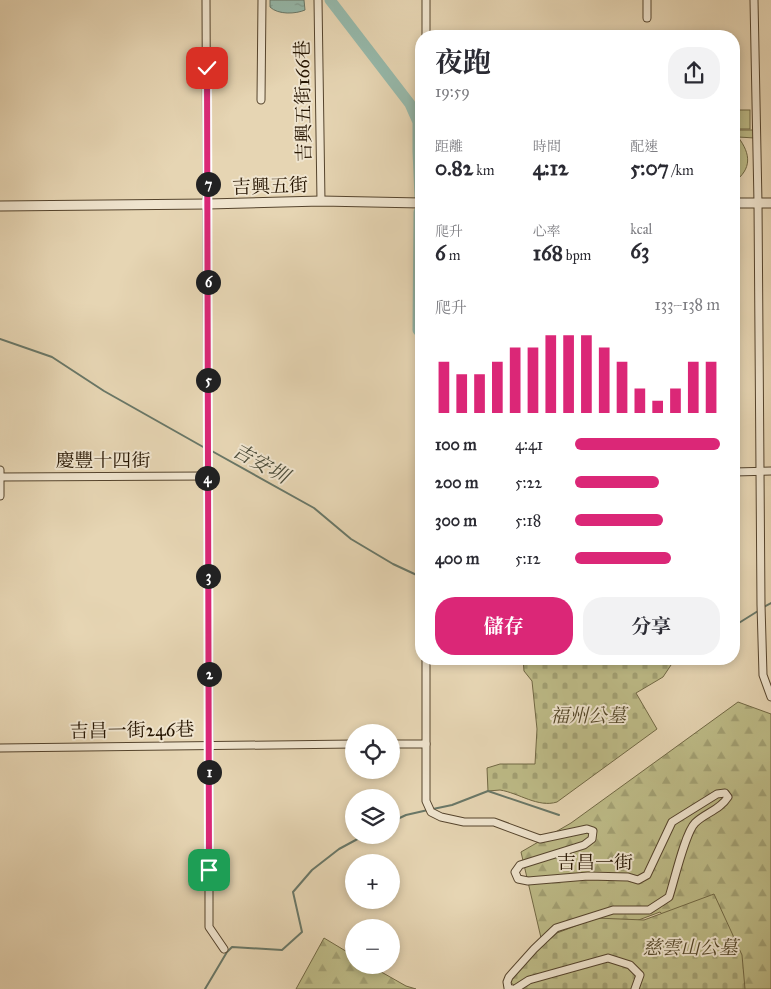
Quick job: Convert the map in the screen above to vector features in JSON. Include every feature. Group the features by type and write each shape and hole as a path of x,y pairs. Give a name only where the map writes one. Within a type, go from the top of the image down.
{"street":[{"path":"206,0 208,204 207,476 210,746 209,927 224,949"},
{"path":"261,100 262,0"},
{"name":"吉興五街166巷","path":"318,0 321,201"},
{"path":"426,0 426,30"},
{"path":"646,18 647,0"},
{"path":"754,0 758,203 761,605 763,675 771,697"},
{"name":"吉興五街","path":"0,206 321,201 415,203"},
{"path":"740,203 771,203"},
{"path":"0,470 0,496"},
{"path":"740,472 771,472"},
{"name":"慶豐十四街","path":"0,477 207,476"},
{"name":"吉昌一街","path":"426,665 426,800 431,812 441,817 464,822 494,822 540,839 586,829 593,831 592,839 584,845 520,865 515,872 518,879 528,881 588,876 628,877 638,880 647,875 672,822 717,794 725,793 728,797 723,805 694,824 680,856 670,897 650,910 613,910 556,928 534,948 509,976 507,982 508,988 513,989 529,980 608,958 630,965 640,975 635,989"},
{"name":"吉昌一街246巷","path":"0,748 345,744"},
{"path":"400,744 426,744"}],"green space":[{"path":"740,110 750,110 750,129 740,129"},
{"path":"740,130 755,130 755,138 740,137"},
{"path":"740,140 748,161 740,177"},
{"name":"福州公墓","path":"524,665 671,665 663,677 636,693 657,729 557,802 550,803 536,802 500,790 488,791 487,768 500,764 535,764 537,729 532,681 524,671"},
{"path":"738,702 771,714 771,989 744,989 660,912 545,955 521,852 571,823"},
{"name":"慈雲山公墓","path":"714,894 742,955 745,989 518,989 505,977 557,933 596,918 644,920"},
{"path":"324,938 345,951 345,974 385,974 406,986 416,989 296,989"}],"water":[{"path":"270,0 304,0 305,10 282,13 270,7"}],"waterway":[{"path":"330,0 410,104 415,115"},
{"name":"吉安圳","path":"0,339 52,357 104,391 205,448"},
{"name":"吉安圳","path":"210,450 314,508 351,539 393,564 415,574"},
{"name":"吉安圳","path":"762,608 771,603"},
{"name":"吉安圳","path":"740,622 758,611"},
{"path":"433,809 452,805 488,791 559,815"},
{"path":"400,818 428,810"},
{"path":"205,989 227,952 232,947 282,950 302,932 293,892 312,870 348,844"}],"route":[{"path":"207,68 209,870"}]}
